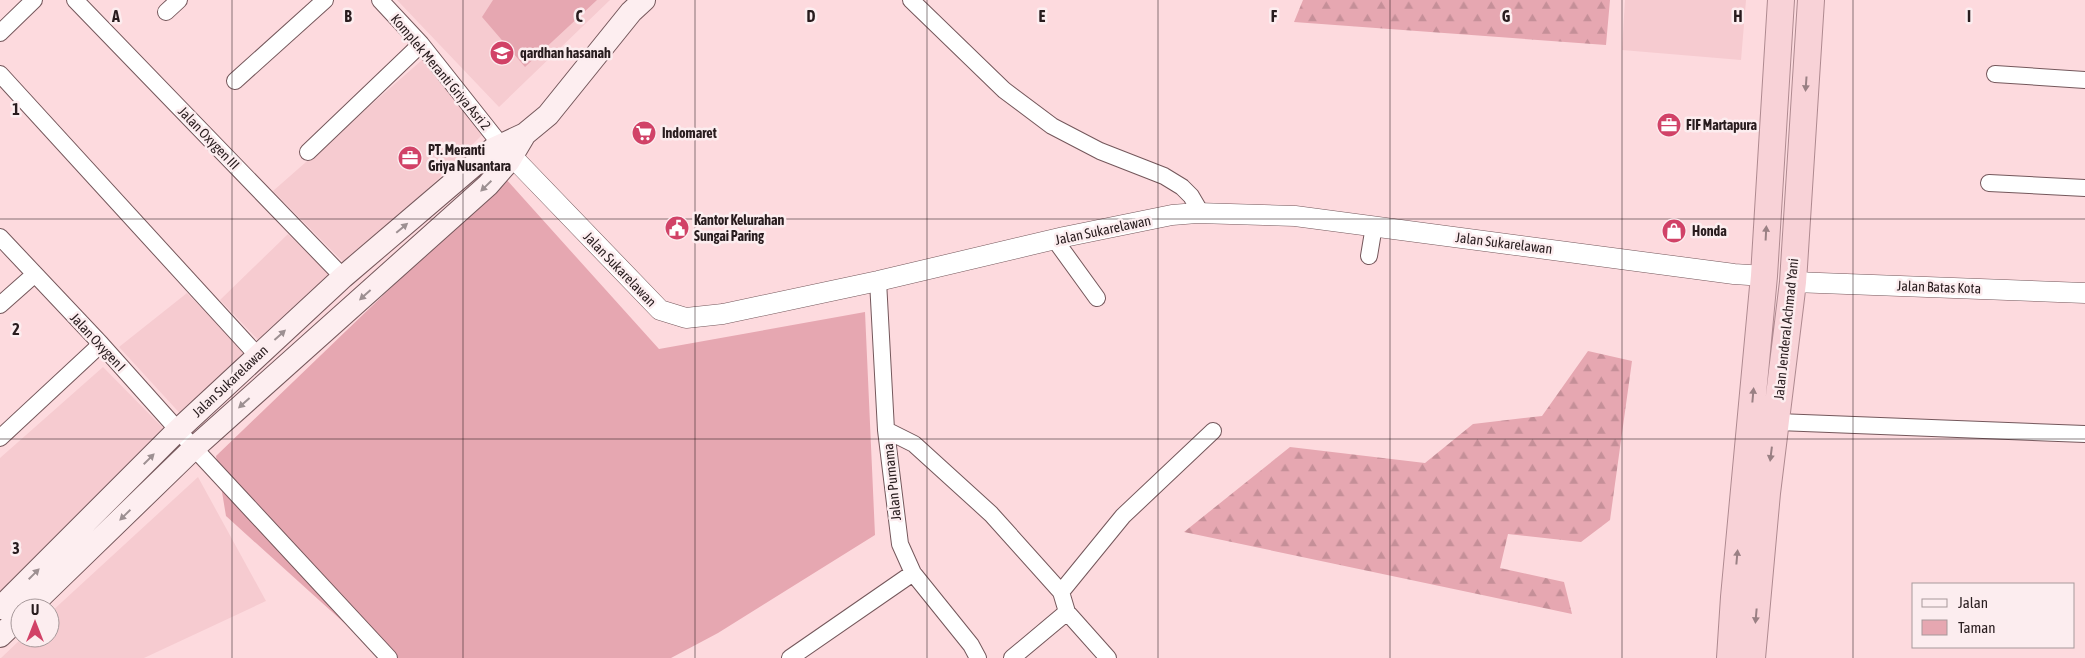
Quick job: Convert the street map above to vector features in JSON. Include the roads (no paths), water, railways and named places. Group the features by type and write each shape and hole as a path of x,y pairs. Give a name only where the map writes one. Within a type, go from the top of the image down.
{"highway":[{"name":"Jalan Jenderal Achmad Yani","path":"1730,658 1764,276 1781,0"},
{"name":"Jalan Jenderal Achmad Yani","path":"1752,658 1767,493 1793,282 1809,43 1810,0"},
{"path":"1778,42 1809,43"}],"main road":[{"name":"Jalan Sukarelawan","path":"39,598 194,448 488,185 506,151 548,115 631,12 644,0"},
{"name":"Jalan Sukarelawan","path":"0,608 178,430 343,277 493,149 506,151"},
{"path":"0,636 10,626"}],"street":[{"path":"0,33 34,0"},
{"name":"Jalan Oxygen III","path":"75,0 343,277"},
{"path":"166,12 179,0"},
{"path":"235,81 325,0"},
{"name":"Komplek Meranti Griya Asri 2","path":"380,0 421,44 506,151"},
{"path":"916,1 1004,90 1045,122 1075,140 1164,176 1182,187 1191,196 1201,213"},
{"path":"308,152 421,44"},
{"path":"0,74 258,355"},
{"path":"1995,74 2085,80"},
{"name":"Jalan Sukarelawan","path":"506,151 660,310 686,318 723,314 878,282 1055,240 1172,216 1201,213 1294,216 1734,274 1764,276"},
{"path":"1989,183 2085,188"},
{"path":"1369,256 1374,226"},
{"name":"Jalan Oxygen I","path":"0,237 101,344 194,448 389,658"},
{"path":"1055,240 1097,298"},
{"path":"0,305 35,274"},
{"name":"Jalan Purnama","path":"878,282 886,430 900,544 913,573 970,645 978,658"},
{"name":"Jalan Batas Kota","path":"1793,282 2085,293"},
{"path":"0,438 101,344"},
{"path":"1775,422 2085,434"},
{"path":"886,430 914,444 991,514 1061,592 1067,612 1108,658"},
{"path":"1061,592 1123,516 1213,431"},
{"path":"790,658 913,573"},
{"path":"1012,658 1067,612"}],"place":[{"name":"qardhan hasanah","path":"502,53"},
{"name":"FIF Martapura","path":"1669,125"},
{"name":"Indomaret","path":"644,133"},
{"name":"PT. Meranti Griya Nusantara","path":"410,158"},
{"name":"Kantor Kelurahan Sungai Paring","path":"677,228"},
{"name":"Honda","path":"1674,231"}]}
